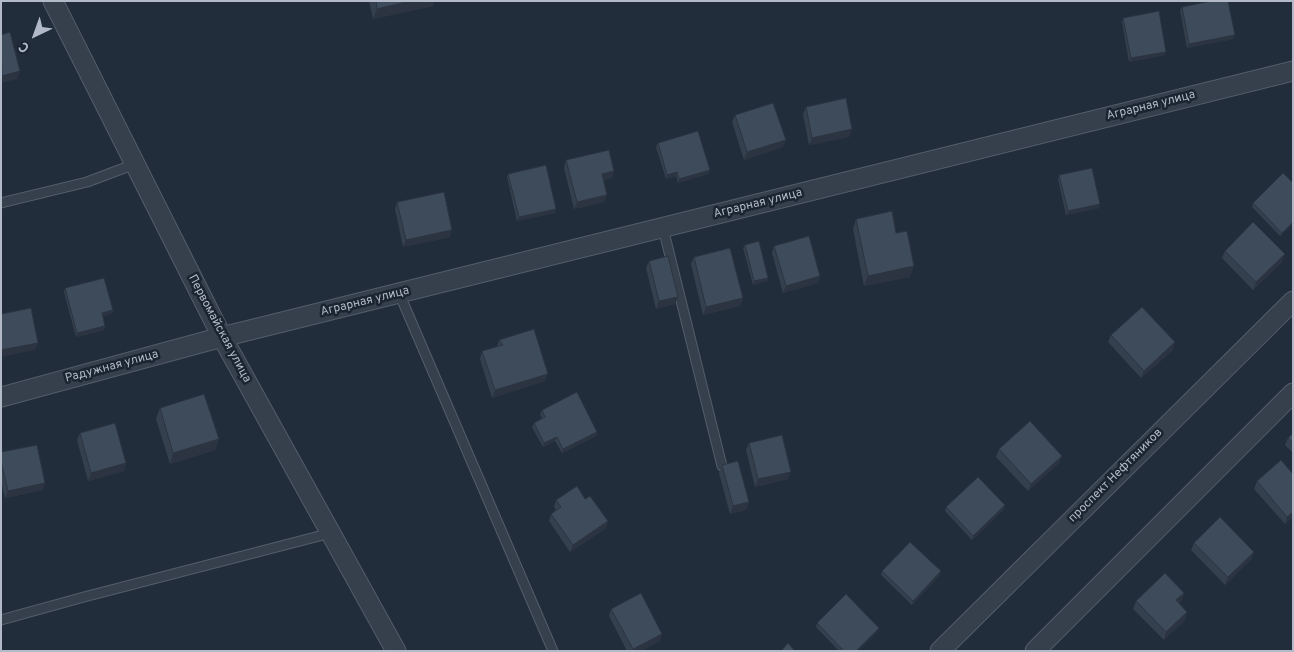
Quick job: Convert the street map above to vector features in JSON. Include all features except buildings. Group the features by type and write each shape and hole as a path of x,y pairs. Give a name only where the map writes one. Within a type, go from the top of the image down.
{"street":[{"name":"Первомайская улица","path":"53,1 222,337 396,651"},
{"name":"Аграрная улица","path":"222,337 1293,71"},
{"name":"проспект Нефтяников","path":"940,651 1293,301"},
{"name":"Радужная улица","path":"1,397 222,337"},
{"path":"1035,651 1293,394"}],"lane":[{"path":"1,202 87,182 135,164"},
{"path":"663,228 722,466"},
{"path":"399,293 554,651"},
{"path":"1,620 331,533"}]}
